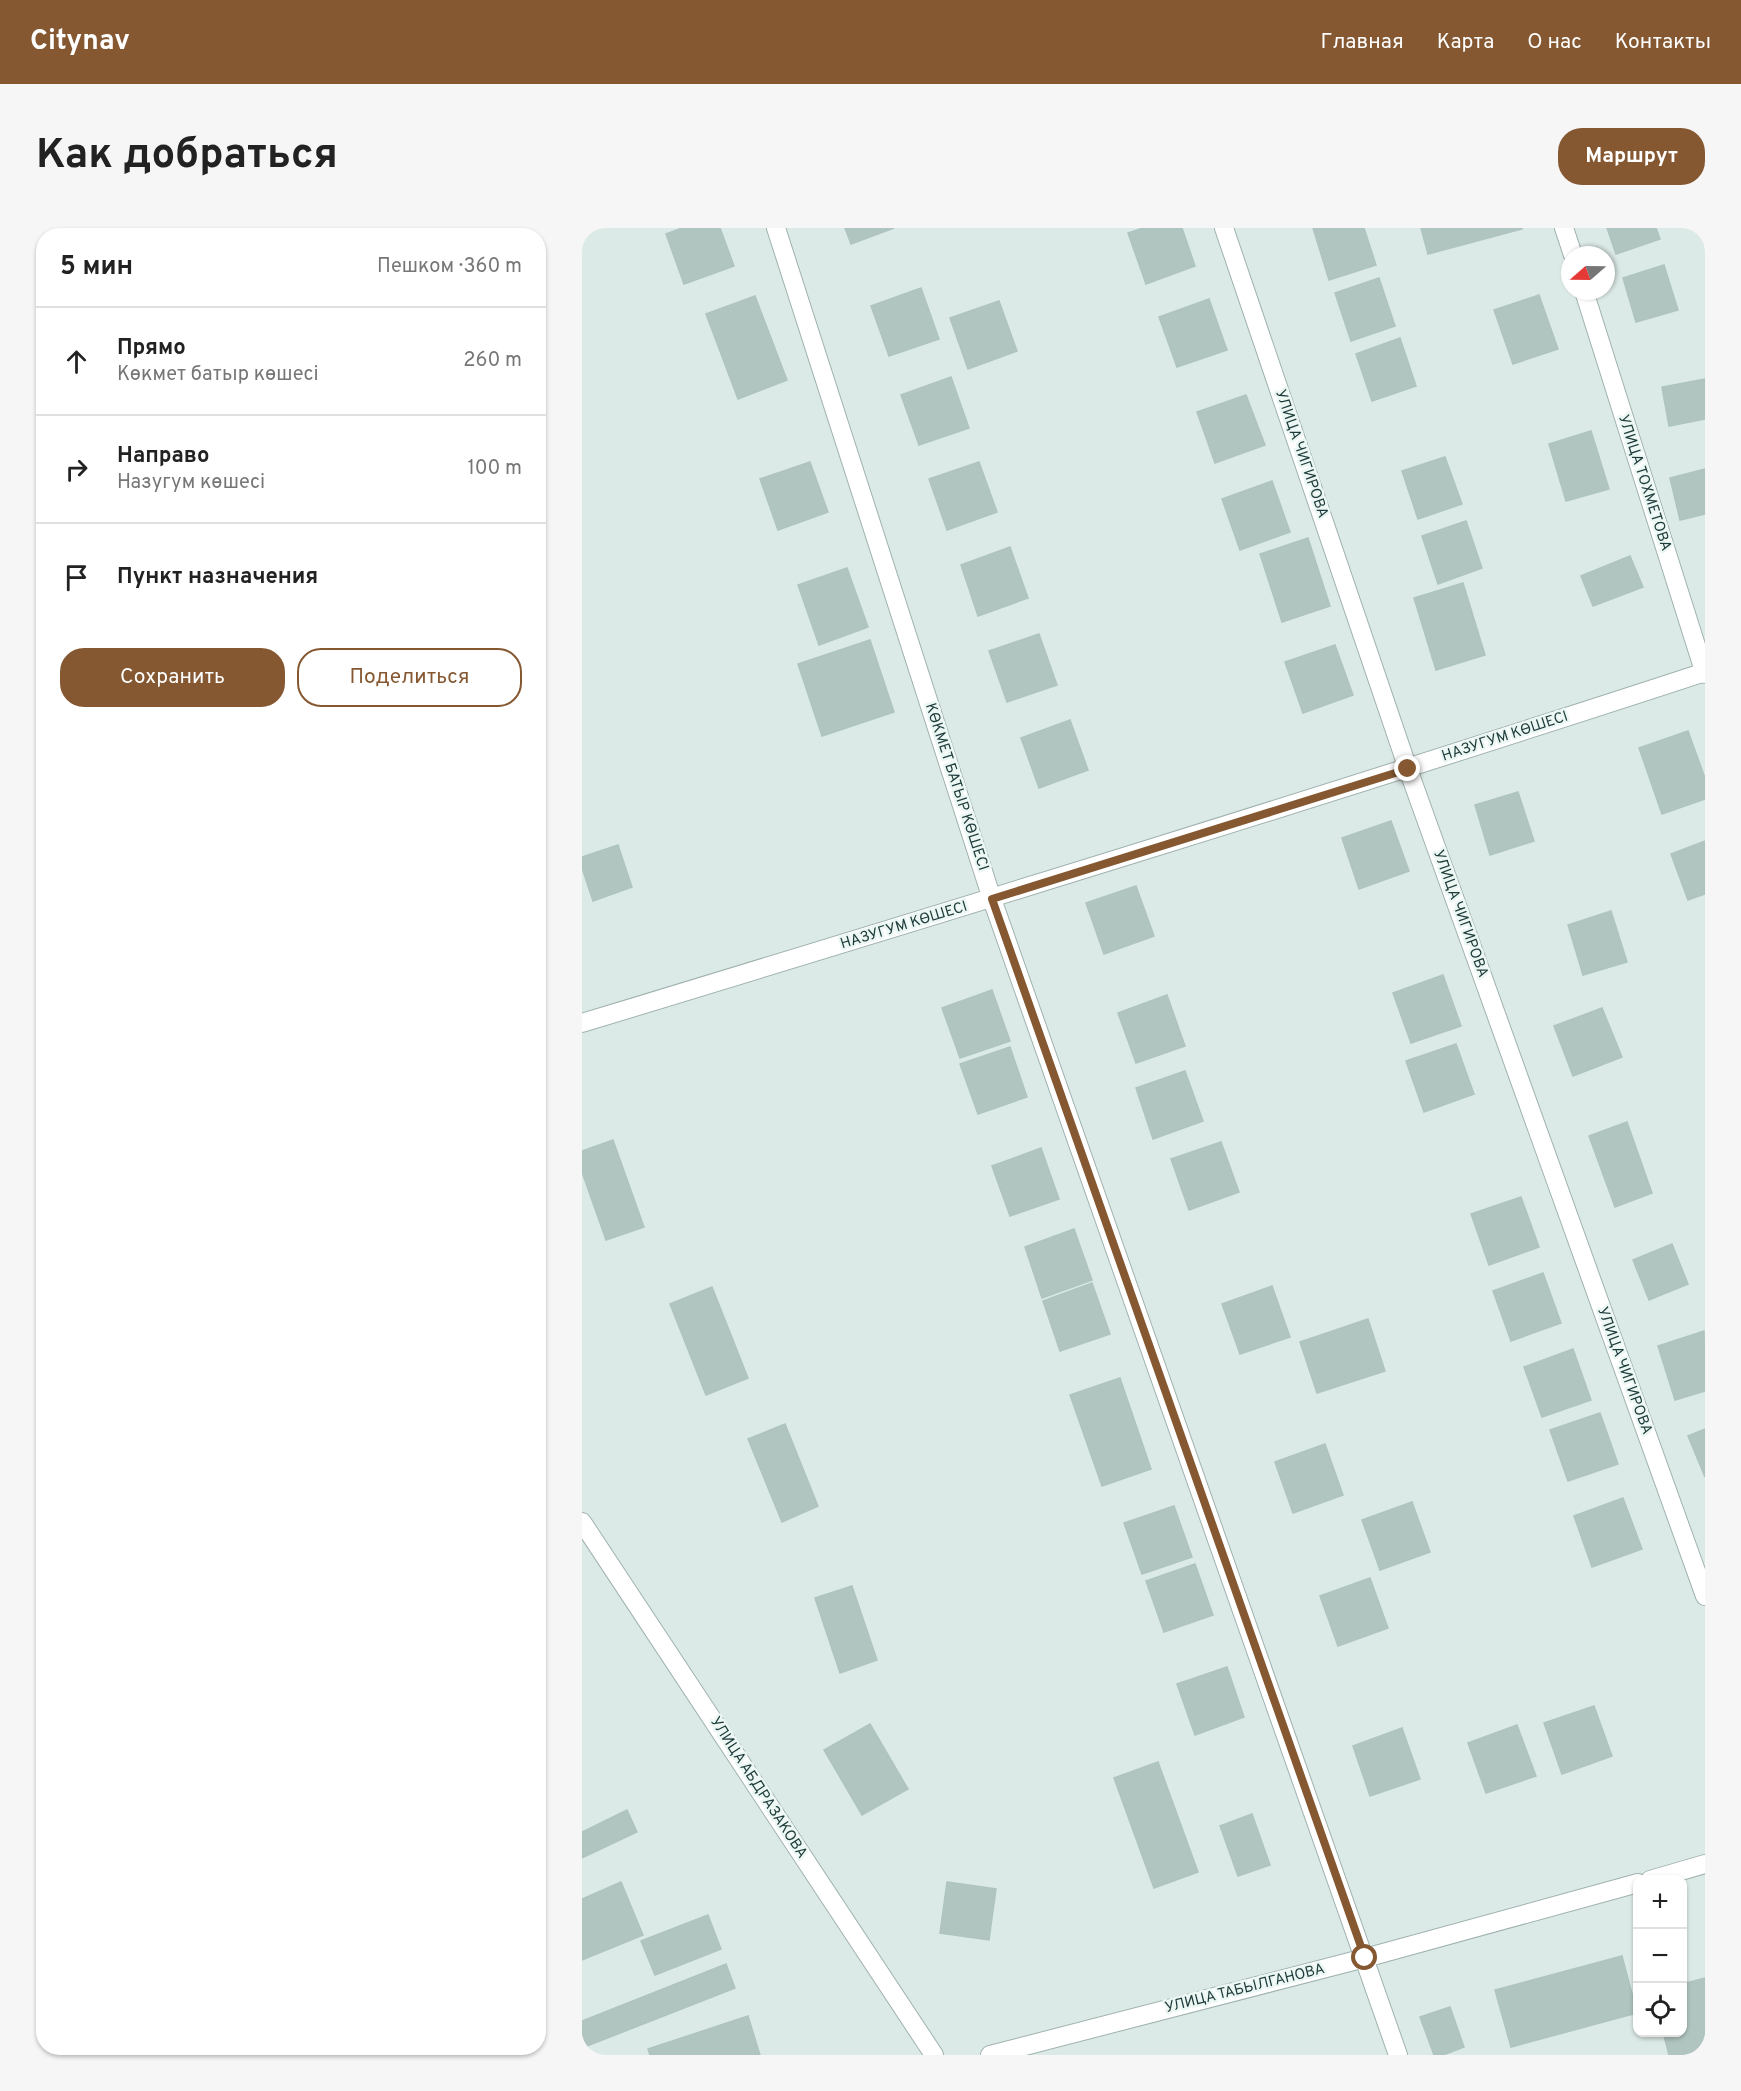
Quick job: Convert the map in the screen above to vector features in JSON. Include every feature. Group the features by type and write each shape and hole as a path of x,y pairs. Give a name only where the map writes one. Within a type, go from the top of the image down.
{"street":[{"name":"КӨКМЕТ БАТЫР КӨШЕСІ","path":"777,228 992,899 1398,2055"},
{"name":"УЛИЦА ЧИГИРОВА","path":"1224,228 1408,769 1705,1596"},
{"path":"1564,228 1569,246"},
{"name":"УЛИЦА ТОХМЕТОВА","path":"1587,300 1705,673"},
{"name":"НАЗУГУМ КӨШЕСІ","path":"582,1023 992,899 1705,673"},
{"name":"УЛИЦА АБДРАЗАКОВА","path":"582,1522 934,2055"},
{"path":"1667,1875 1705,1864"},
{"name":"УЛИЦА ТАБЫЛГАНОВА","path":"990,2055 1365,1958 1633,1884"}],"building":[{"path":"682,228 720,228 734,266 684,284 666,234"},
{"path":"845,228 894,228 851,244"},
{"path":"1143,228 1182,228 1195,266 1146,284 1128,233"},
{"path":"1313,228 1364,228 1376,265 1329,280"},
{"path":"1421,228 1522,228 1522,229 1428,254"},
{"path":"1607,228 1656,228 1660,239 1616,254"},
{"path":"1664,265 1678,310 1636,322 1623,278"},
{"path":"1379,278 1395,326 1351,341 1335,293"},
{"path":"921,288 939,339 889,356 871,306"},
{"path":"1539,295 1558,349 1513,364 1494,310"},
{"path":"755,296 787,380 738,399 706,314"},
{"path":"1209,299 1227,350 1177,367 1159,317"},
{"path":"999,301 1017,351 968,369 950,318"},
{"path":"1400,338 1416,386 1372,401 1356,354"},
{"path":"951,377 969,428 919,445 901,395"},
{"path":"1705,379 1705,419 1669,426 1662,387"},
{"path":"1246,395 1265,445 1215,463 1197,412"},
{"path":"1591,431 1609,489 1566,501 1549,444"},
{"path":"1445,457 1462,504 1418,519 1402,471"},
{"path":"810,462 828,512 778,530 760,479"},
{"path":"979,462 997,512 947,530 929,479"},
{"path":"1705,469 1705,514 1680,520 1670,478"},
{"path":"1272,481 1290,532 1240,550 1222,499"},
{"path":"1466,521 1482,568 1438,584 1422,536"},
{"path":"1308,538 1330,606 1282,622 1260,554"},
{"path":"1010,547 1028,598 978,616 961,565"},
{"path":"1630,556 1643,587 1593,606 1581,576"},
{"path":"847,568 868,627 819,645 798,585"},
{"path":"1463,583 1485,655 1436,670 1414,598"},
{"path":"1039,634 1057,685 1007,702 989,651"},
{"path":"870,640 894,712 822,736 798,664"},
{"path":"1335,645 1353,695 1303,713 1285,662"},
{"path":"1070,720 1088,770 1039,788 1021,738"},
{"path":"1688,731 1705,778 1705,799 1662,814 1639,748"},
{"path":"1518,792 1534,841 1490,855 1475,805"},
{"path":"1391,821 1409,871 1359,889 1342,838"},
{"path":"1705,841 1705,894 1688,900 1671,854"},
{"path":"618,845 632,887 593,901 582,868 582,857"},
{"path":"1136,886 1154,936 1104,954 1086,903"},
{"path":"1611,911 1627,962 1583,975 1568,925"},
{"path":"1443,975 1461,1026 1411,1043 1393,993"},
{"path":"992,990 1010,1041 960,1058 942,1008"},
{"path":"1167,995 1185,1046 1136,1063 1118,1013"},
{"path":"1602,1008 1622,1057 1573,1076 1554,1026"},
{"path":"1456,1044 1474,1094 1424,1112 1406,1061"},
{"path":"1010,1047 1027,1097 978,1114 960,1064"},
{"path":"1185,1071 1203,1121 1153,1139 1136,1088"},
{"path":"1627,1122 1652,1193 1615,1207 1589,1136"},
{"path":"613,1140 644,1227 606,1240 582,1172 582,1151"},
{"path":"1221,1142 1239,1192 1189,1210 1171,1159"},
{"path":"1041,1148 1059,1199 1010,1216 992,1166"},
{"path":"1521,1197 1539,1247 1489,1265 1471,1214"},
{"path":"1074,1229 1092,1280 1042,1298 1025,1247"},
{"path":"1672,1244 1688,1284 1649,1300 1633,1260"},
{"path":"1543,1273 1561,1323 1511,1341 1493,1291"},
{"path":"1092,1283 1110,1334 1060,1351 1043,1301"},
{"path":"1272,1286 1290,1337 1240,1354 1222,1304"},
{"path":"712,1287 748,1378 706,1395 670,1304"},
{"path":"1368,1319 1385,1371 1317,1393 1300,1342"},
{"path":"1704,1331 1705,1391 1675,1400 1658,1346"},
{"path":"1573,1349 1591,1400 1542,1417 1524,1367"},
{"path":"1120,1378 1151,1469 1102,1486 1070,1395"},
{"path":"1600,1413 1618,1464 1568,1481 1550,1430"},
{"path":"785,1424 818,1506 782,1522 748,1439"},
{"path":"1705,1429 1705,1477 1688,1436"},
{"path":"1325,1444 1343,1495 1293,1513 1275,1462"},
{"path":"1623,1498 1642,1549 1592,1567 1574,1516"},
{"path":"1412,1502 1430,1552 1380,1570 1362,1520"},
{"path":"1174,1506 1192,1557 1142,1574 1124,1523"},
{"path":"1195,1564 1213,1615 1164,1632 1146,1581"},
{"path":"1370,1578 1388,1628 1338,1646 1320,1596"},
{"path":"852,1586 877,1660 840,1673 815,1598"},
{"path":"1227,1667 1244,1717 1195,1735 1177,1684"},
{"path":"1594,1706 1612,1756 1562,1774 1544,1723"},
{"path":"870,1724 908,1789 862,1815 824,1750"},
{"path":"1517,1725 1536,1776 1486,1793 1468,1743"},
{"path":"1402,1728 1420,1779 1370,1796 1353,1746"},
{"path":"1158,1762 1198,1872 1154,1888 1114,1778"},
{"path":"627,1810 637,1832 582,1858 582,1832"},
{"path":"1252,1814 1270,1865 1238,1876 1220,1826"},
{"path":"621,1882 643,1935 582,1960 582,1899"},
{"path":"947,1882 996,1889 989,1940 940,1933"},
{"path":"708,1915 721,1949 655,1975 641,1941"},
{"path":"1622,1956 1633,1998 1633,2014 1511,2047 1495,1990"},
{"path":"726,1964 735,1988 582,2048 582,2021"},
{"path":"1705,1978 1705,2048 1683,2055 1669,2055 1664,2037 1687,2037 1687,1983"},
{"path":"1450,2007 1464,2047 1443,2055 1434,2055 1420,2017"},
{"path":"748,2016 760,2055 650,2055 648,2049"}],"route":[{"path":"1365,1958 992,899 1408,769"}]}
